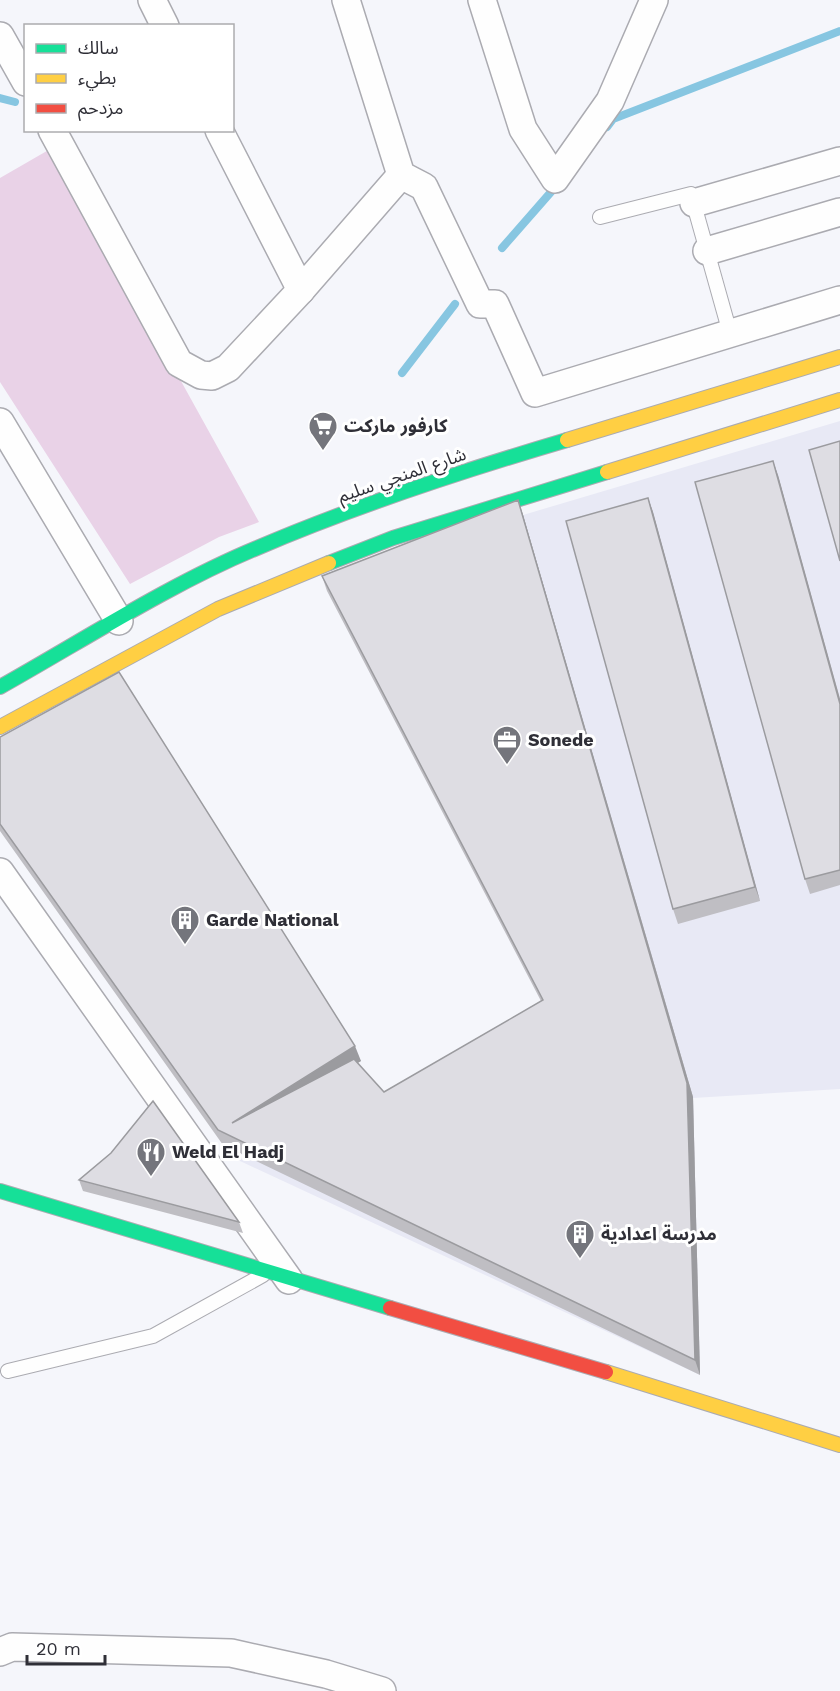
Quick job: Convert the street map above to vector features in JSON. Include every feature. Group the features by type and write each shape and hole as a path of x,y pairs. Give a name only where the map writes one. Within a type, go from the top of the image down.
{"main road":[{"name":"شارع المنجي سليم","path":"0,687 245,553 333,518 539,448 840,357"},
{"path":"0,727 218,609 289,578 393,538 840,400"},
{"path":"0,1191 278,1276 696,1398 840,1445"}],"street":[{"path":"152,0 164,24"},
{"path":"346,0 401,175 424,187 480,304 495,304 535,393 840,300"},
{"path":"482,0 523,129 555,179 610,101 654,0"},
{"path":"0,36 24,78"},
{"path":"53,132 179,363 188,370 201,375 222,373 301,290 401,175"},
{"path":"220,132 301,290"},
{"path":"694,203 840,161"},
{"path":"707,251 840,212"},
{"path":"0,422 119,621"},
{"path":"0,872 278,1276"},
{"path":"0,1652 12,1647 231,1653 326,1674 382,1691"}],"lane":[{"path":"600,217 691,194 730,333"},
{"path":"8,1371 153,1336 278,1276"}],"shaded area":[{"path":"52,148 259,522 219,537 130,584 0,382 0,178"},
{"path":"840,421 840,1089 693,1098 700,1375 225,1154 359,1073 389,1106 548,1015 523,515"}],"building":[{"path":"840,441 840,561 809,450"},
{"path":"773,461 840,704 840,870 805,879 695,482"},
{"path":"648,498 755,887 673,909 566,521"},
{"path":"518,500 687,1083 695,1360 218,1130 0,824 0,737 119,672 355,1046 232,1123 354,1059 384,1092 543,1000 322,576"},
{"name":"Weld El Hadj","path":"153,1101 239,1222 79,1180 111,1153"}],"waterway":[{"path":"607,127 613,119 840,31"},
{"path":"0,98 15,102"},
{"path":"502,248 558,184"},
{"path":"402,373 455,304"}],"traffic: fast":[{"path":"0,687 159,596 224,562 333,517 488,464 567,440"},
{"path":"329,563 393,538 607,472"},
{"path":"0,1191 390,1308"}],"traffic: slow":[{"path":"567,440 840,357"},
{"path":"607,472 840,400"},
{"path":"0,727 218,609 329,563"},
{"path":"606,1372 840,1445"}],"traffic: jam":[{"path":"390,1308 606,1372"}],"place":[{"name":"كارفور ماركت","path":"323,452"},
{"name":"Sonede","path":"507,766"},
{"name":"Garde National","path":"185,946"},
{"name":"Weld El Hadj","path":"151,1178"},
{"name":"مدرسة اعدادية","path":"580,1260"}]}
